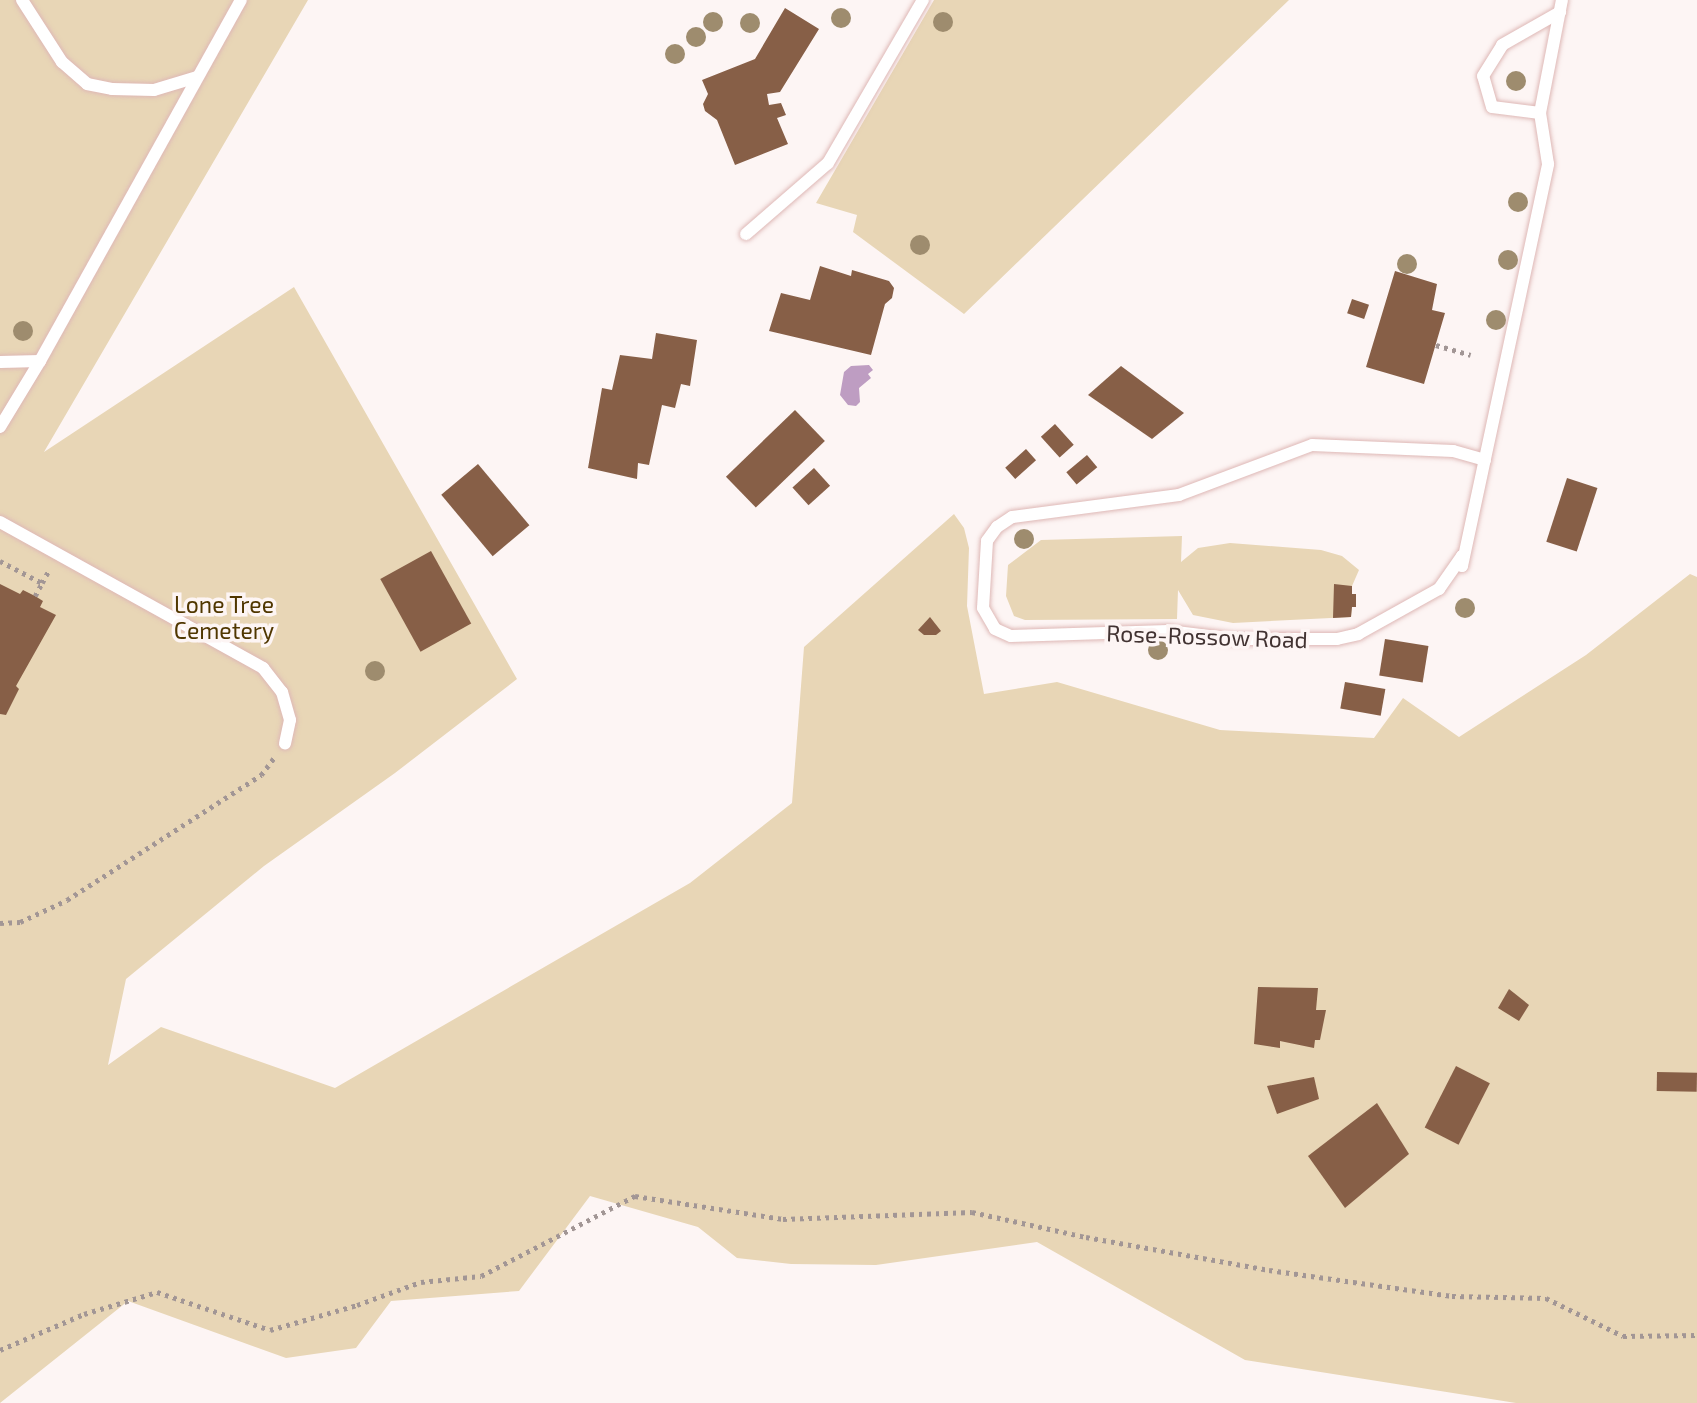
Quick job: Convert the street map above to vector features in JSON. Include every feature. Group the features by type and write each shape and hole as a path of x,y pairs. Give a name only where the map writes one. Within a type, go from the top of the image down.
{"lane":[{"path":"22,0 62,62 87,83 112,89 154,90 197,76"},
{"path":"0,427 40,361 241,0"},
{"path":"746,234 828,163 923,0"},
{"path":"1541,113 1492,107 1483,76 1502,45 1561,6"},
{"name":"Rose-Rossow Road","path":"1485,460 1453,451 1312,445 1179,495 1012,517 997,527 988,541 983,608 995,629 1011,636 1168,631 1234,639 1337,639 1358,634 1439,589 1462,556 1462,566 1485,460 1548,164 1541,113 1561,6"},
{"path":"0,362 40,361"},
{"path":"0,522 263,667 282,692 290,720 285,743"}],"path":[{"path":"1436,345 1471,355"},
{"path":"35,596 58,553"},
{"path":"0,561 42,583"},
{"path":"0,923 20,922 66,900 261,775 285,743"},
{"path":"0,1350 84,1314 157,1292 270,1330 357,1306 421,1282 481,1276 635,1196 783,1219 972,1212 1086,1237 1269,1269 1452,1296 1546,1298 1623,1336 1697,1335"}],"green space":[{"name":"Lone Tree Cemetery","path":"0,0 308,0 44,452 294,287 517,679 395,773 264,866 126,979 108,1065 161,1027 335,1088 690,883 792,803 804,647 954,514 964,528 969,548 967,606 984,694 1057,682 1220,730 1374,738 1403,698 1459,737 1586,655 1690,574 1697,577 1697,1403 1516,1403 1245,1360 1037,1242 876,1265 791,1264 737,1258 698,1227 590,1196 519,1291 391,1301 356,1348 286,1358 128,1301 0,1403"},
{"path":"934,0 1289,0 964,314 853,232 857,215 816,203"},
{"path":"1182,536 1181,562 1198,548 1230,543 1321,550 1342,556 1359,570 1352,586 1352,594 1356,594 1356,607 1352,607 1351,617 1233,623 1193,615 1178,590 1177,619 1025,620 1014,616 1006,596 1008,565 1041,540"}],"shaded area":[{"path":"869,365 873,370 868,374 871,378 859,388 860,402 856,406 848,405 840,395 844,372 851,366"}],"building":[{"path":"785,8 819,29 780,92 767,94 769,105 781,103 786,115 777,118 788,144 735,165 717,120 705,111 703,104 708,94 702,80 755,59"},
{"path":"820,266 851,276 852,270 889,281 894,288 892,298 885,304 871,355 769,331 781,293 810,300"},
{"path":"1395,271 1437,284 1432,310 1445,313 1424,384 1366,367"},
{"path":"1352,299 1369,305 1364,319 1347,313"},
{"path":"656,333 697,340 690,386 681,384 675,408 662,405 649,465 638,463 637,479 588,468 602,388 612,390 620,355 652,359"},
{"path":"1121,366 1184,413 1152,439 1088,395"},
{"path":"795,410 825,441 756,508 726,477"},
{"path":"1055,424 1074,445 1060,458 1041,437"},
{"path":"1026,449 1036,460 1015,479 1005,468"},
{"path":"1087,455 1097,467 1077,485 1066,472"},
{"path":"478,464 529,525 493,556 441,495"},
{"path":"814,468 830,486 809,505 792,487"},
{"path":"1567,478 1597,488 1577,552 1546,542"},
{"path":"431,551 471,624 421,652 380,579"},
{"path":"0,584 20,594 23,590 35,596 43,601 40,607 56,615 16,686 19,689 6,715 0,714"},
{"path":"1334,584 1352,586 1352,594 1356,594 1356,607 1352,607 1351,617 1333,618"},
{"path":"930,617 941,631 936,635 924,635 918,630"},
{"path":"1385,639 1428,646 1423,682 1379,676"},
{"path":"1345,682 1385,689 1381,716 1340,709"},
{"path":"1258,987 1318,988 1316,1010 1326,1010 1320,1040 1315,1040 1314,1048 1280,1041 1280,1048 1254,1044"},
{"path":"1509,989 1529,1005 1519,1021 1498,1008"},
{"path":"1456,1066 1490,1083 1459,1145 1425,1127"},
{"path":"1657,1072 1697,1073 1697,1092 1657,1091"},
{"path":"1314,1077 1319,1099 1277,1114 1267,1086"},
{"path":"1377,1103 1409,1154 1345,1208 1308,1156"}]}
